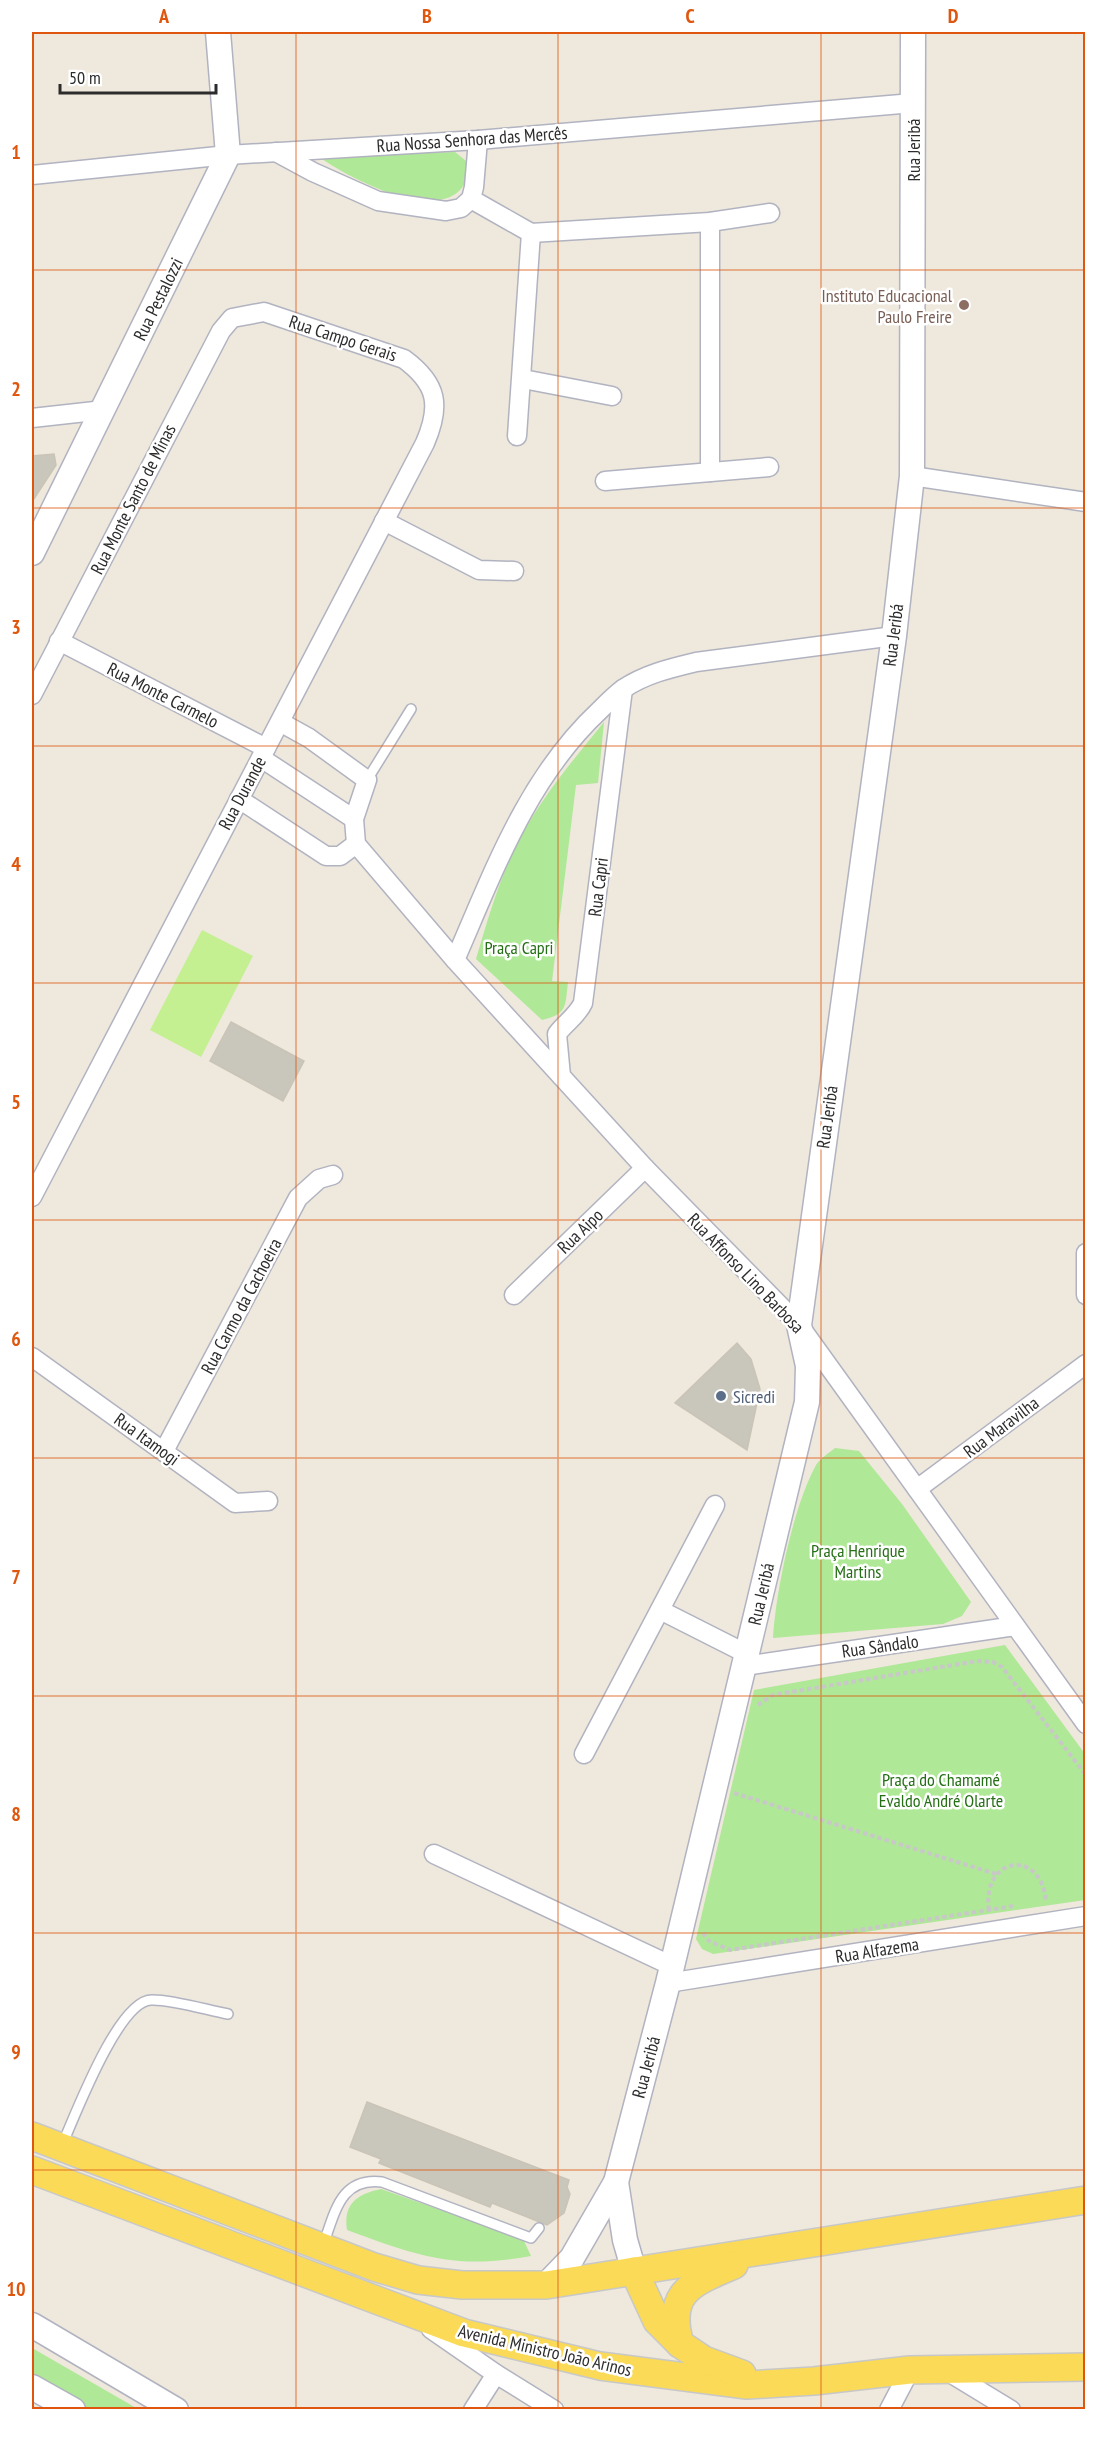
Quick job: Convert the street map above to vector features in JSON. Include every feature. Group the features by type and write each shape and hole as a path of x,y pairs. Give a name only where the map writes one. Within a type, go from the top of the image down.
{"main road":[{"path":"32,2136 322,2247 418,2280 462,2285 546,2285 1086,2200"},
{"name":"Avenida Ministro João Arinos","path":"32,2170 464,2333 600,2366 747,2385 814,2381 910,2370 1086,2367"},
{"path":"680,2344 675,2313 685,2291 696,2282 772,2250"},
{"path":"634,2271 657,2321 680,2344 704,2360 749,2376 814,2381"}],"street":[{"path":"218,32 228,155"},
{"name":"Rua Jeribá","path":"616,2182 670,1975 807,1402 808,1366 799,1325 894,636 912,476 913,32"},
{"name":"Rua Nossa Senhora das Mercês","path":"32,175 228,155 478,140 913,103"},
{"path":"276,152 313,172 378,201 446,211 461,208 471,199 478,140"},
{"name":"Rua Pestalozzi","path":"32,553 228,155"},
{"path":"471,199 531,233 710,222 770,213"},
{"path":"710,222 710,472"},
{"path":"517,436 523,379 531,233"},
{"name":"Rua Campo Gerais","path":"245,314 264,312 405,359 420,370 429,385"},
{"name":"Rua Monte Santo de Minas","path":"32,695 221,331 232,318 245,314"},
{"path":"523,379 612,396"},
{"name":"Rua Durande","path":"32,1197 434,423 436,401 429,385"},
{"path":"32,418 104,410"},
{"path":"605,481 769,467"},
{"path":"912,476 1086,502"},
{"path":"384,521 479,570 514,571"},
{"path":"455,960 510,832 529,797 571,741 623,689 663,669 696,662 894,636"},
{"name":"Rua Monte Carmelo","path":"59,641 263,753 354,819"},
{"name":"Rua Capri","path":"561,1076 557,1034 565,1023 578,1013 583,1003 623,689"},
{"path":"239,799 326,856 340,856 361,850 354,819 367,780 309,738 280,722"},
{"name":"Rua Affonso Lino Barbosa","path":"361,850 455,960 645,1168 799,1325 1086,1724"},
{"name":"Rua Aipo","path":"514,1295 645,1168"},
{"name":"Rua Carmo da Cachoeira","path":"164,1451 298,1198 319,1179 333,1175"},
{"path":"1086,1253 1086,1295"},
{"name":"Rua Itamogi","path":"32,1357 235,1503 268,1502"},
{"name":"Rua Maravilha","path":"917,1489 1086,1364"},
{"path":"584,1754 715,1504"},
{"path":"660,1610 745,1660"},
{"name":"Rua Sândalo","path":"745,1660 1015,1626"},
{"path":"434,1854 670,1975"},
{"name":"Rua Alfazema","path":"670,1975 1086,1916"},
{"path":"616,2182 625,2240 634,2271"},
{"path":"546,2285 572,2258 616,2182"},
{"path":"407,2313 496,2374 554,2409"},
{"path":"32,2325 167,2407"},
{"path":"889,2409 910,2370"},
{"path":"947,2371 1011,2409"},
{"path":"473,2409 496,2374"},
{"path":"32,2387 73,2409"}],"lane":[{"path":"367,780 411,709"},
{"path":"61,2148 95,2073 123,2020 137,2004 150,2000 228,2014"},
{"path":"322,2247 340,2200 357,2185 368,2181 382,2182 531,2238 539,2228"}],"path":[{"path":"756,1707 773,1695 977,1661 993,1662 1002,1668 1086,1775"},
{"path":"730,1804 735,1782"},
{"path":"733,1793 996,1874"},
{"path":"989,1910 988,1887 996,1874 1016,1864 1025,1866 1040,1878 1046,1901"},
{"path":"1034,1903 1056,1899"},
{"path":"703,1928 703,1934 709,1941 730,1950 1023,1904"}],"green space":[{"path":"455,152 466,161 466,181 459,191 445,199 428,201 408,198 368,184 319,157"},
{"name":"Praça Capri","path":"604,722 598,783 576,785 552,981 568,982 564,1008 557,1015 542,1020 476,959 500,885 518,842 547,795"},
{"path":"202,930 253,956 201,1057 150,1030"},
{"name":"Praça Henrique Martins","path":"835,1448 859,1451 902,1504 971,1602 962,1616 943,1624 773,1638 782,1574 800,1504 817,1464"},
{"name":"Praça do Chamamé Evaldo André Olarte","path":"1005,1645 1085,1754 1085,1900 713,1954 702,1949 696,1939 754,1690"},
{"path":"381,2189 523,2239 531,2256 480,2262 458,2261 416,2253 347,2230 347,2213 354,2202 365,2194"},
{"path":"32,2348 138,2409 86,2409 32,2378"}],"building":[{"path":"54,454 56,465 32,502 32,456"},
{"path":"231,1022 304,1061 283,1101 210,1061"},
{"name":"Sicredi","path":"737,1343 751,1359 760,1389 747,1450 675,1403"},
{"path":"367,2102 569,2180 567,2187 570,2194 564,2213 547,2225 492,2203 490,2207 379,2163 381,2159 350,2147"}],"place":[{"name":"Instituto Educacional Paulo Freire","path":"964,305"},
{"name":"Sicredi","path":"721,1396"}]}
